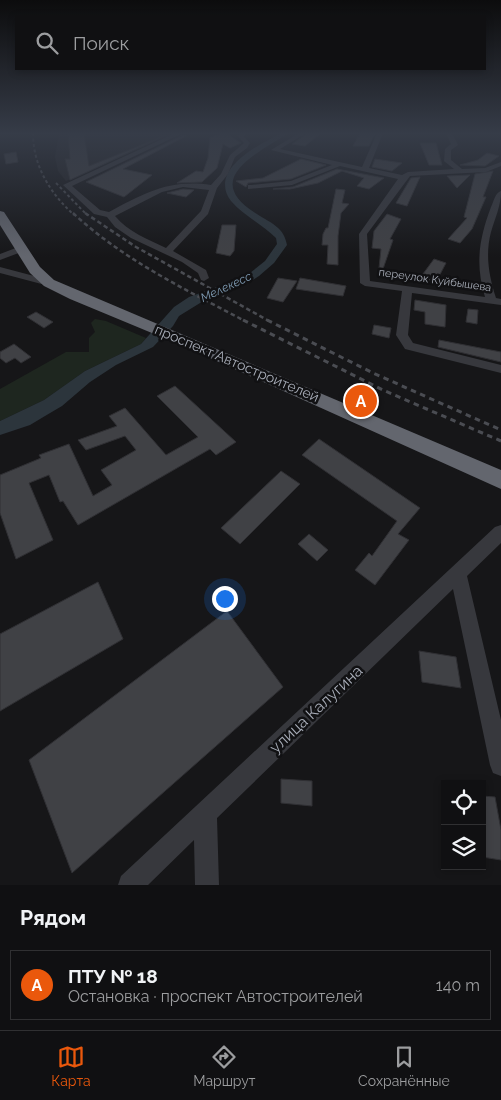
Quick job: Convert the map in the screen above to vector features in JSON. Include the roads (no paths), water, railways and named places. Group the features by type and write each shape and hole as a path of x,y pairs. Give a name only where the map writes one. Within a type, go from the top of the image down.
{"highway":[{"name":"проспект Автостроителей","path":"0,215 35,270 49,283 194,344 501,480"}],"street":[{"path":"89,174 67,185 97,212 110,215 118,225 134,236 186,260 189,264 203,272 204,278"},
{"path":"168,251 205,212 213,188 224,174"},
{"path":"251,187 292,183 314,174"},
{"path":"386,174 403,178 413,174"},
{"name":"переулок Куйбышева","path":"403,178 363,234 365,283 496,301"},
{"path":"110,215 146,196 175,184 213,188"},
{"path":"496,301 483,278 483,242 501,193"},
{"path":"0,257 21,249"},
{"path":"0,270 49,283"},
{"path":"407,290 402,335 409,346 501,369"},
{"name":"улица Калугина","path":"130,885 501,532"},
{"path":"458,574 501,765"},
{"path":"205,814 207,885"}],"water":[{"name":"Мелекесс","path":"228,174 236,174 233,179 234,191 242,203 281,230 287,245 274,263 259,276 243,286 226,287 179,316 173,326 153,347 116,365 90,382 62,406 30,425 0,435 0,421 44,400 85,371 141,344 174,307 189,297 245,277 265,261 277,244 276,238 231,201 225,189"}],"railway":[{"path":"43,174 57,198 74,215"},
{"path":"56,183 85,213"},
{"path":"73,213 112,245 155,273 245,321"},
{"path":"85,213 136,247 269,321"},
{"path":"245,321 385,391 501,441"},
{"path":"269,321 373,373 501,430"}],"place":[{"name":"ПТУ № 18","path":"361,401"}]}
